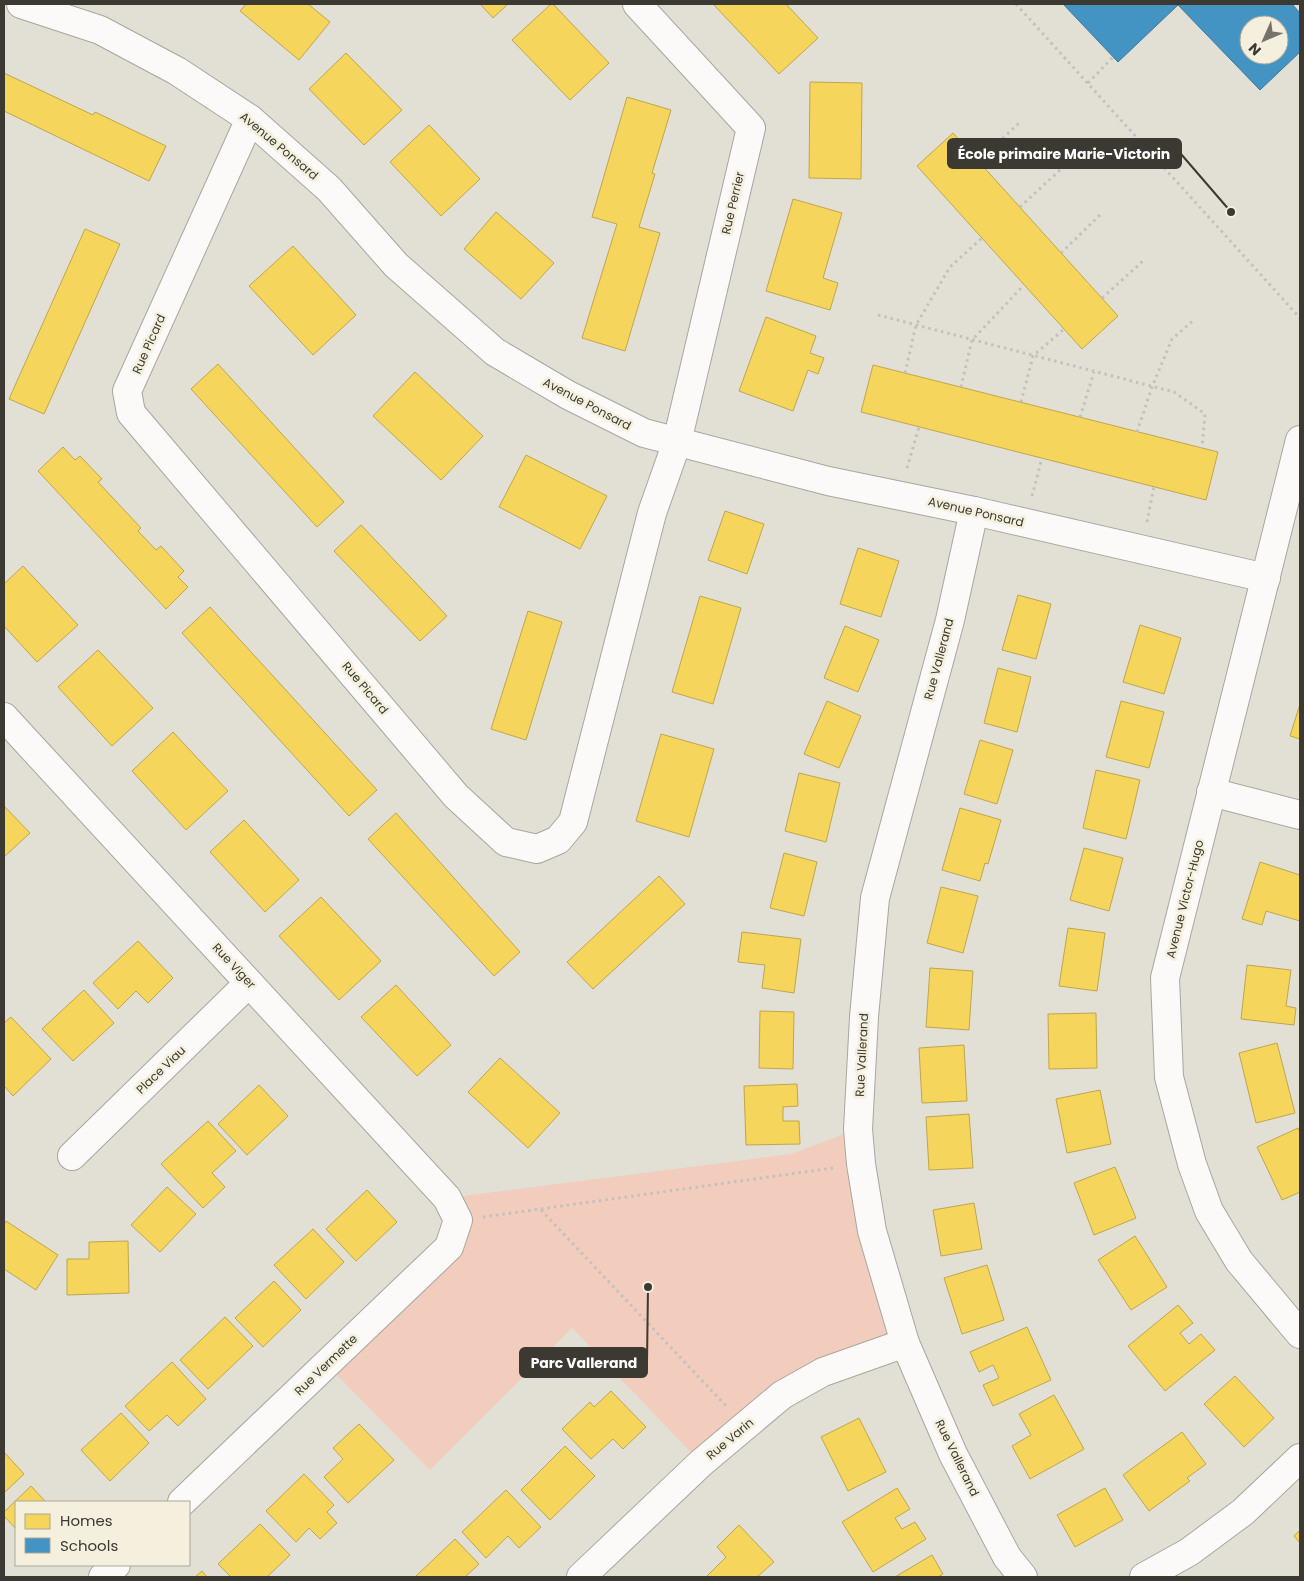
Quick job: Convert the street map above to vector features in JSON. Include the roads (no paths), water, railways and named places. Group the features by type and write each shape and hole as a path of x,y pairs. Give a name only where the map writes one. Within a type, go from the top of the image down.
{"street":[{"name":"Avenue Ponsard","path":"21,4 100,30 176,71 250,120 329,189 396,265 495,352 576,400 644,433 828,481 1025,523 1266,578"},
{"name":"Rue Perrier","path":"637,4 751,128 677,442"},
{"name":"Rue Picard","path":"250,120 128,391 131,413 456,796 506,842 537,849 558,840 573,822 652,513 677,442"},
{"name":"Avenue Victor-Hugo","path":"1300,440 1165,978 1169,1077 1192,1164 1209,1211 1239,1261 1300,1334"},
{"name":"Rue Vallerand","path":"974,512 950,620 875,898 864,1017 858,1129 861,1164 872,1231 905,1343 953,1454 1007,1557 1023,1577"},
{"name":"Rue Viger","path":"4,717 447,1198 458,1220"},
{"path":"1211,792 1300,815"},
{"name":"Place Viau","path":"72,1156 249,983"},
{"name":"Rue Vermette","path":"183,1501 449,1247 458,1220"},
{"name":"Rue Varin","path":"581,1577 701,1463 782,1395 823,1372 905,1343"},
{"path":"1144,1577 1189,1552 1243,1512 1300,1458"},
{"path":"103,1577 115,1566"}],"place":[{"name":"École primaire Marie-Victorin","path":"1231,212"},
{"name":"Parc Vallerand","path":"648,1287"}]}
